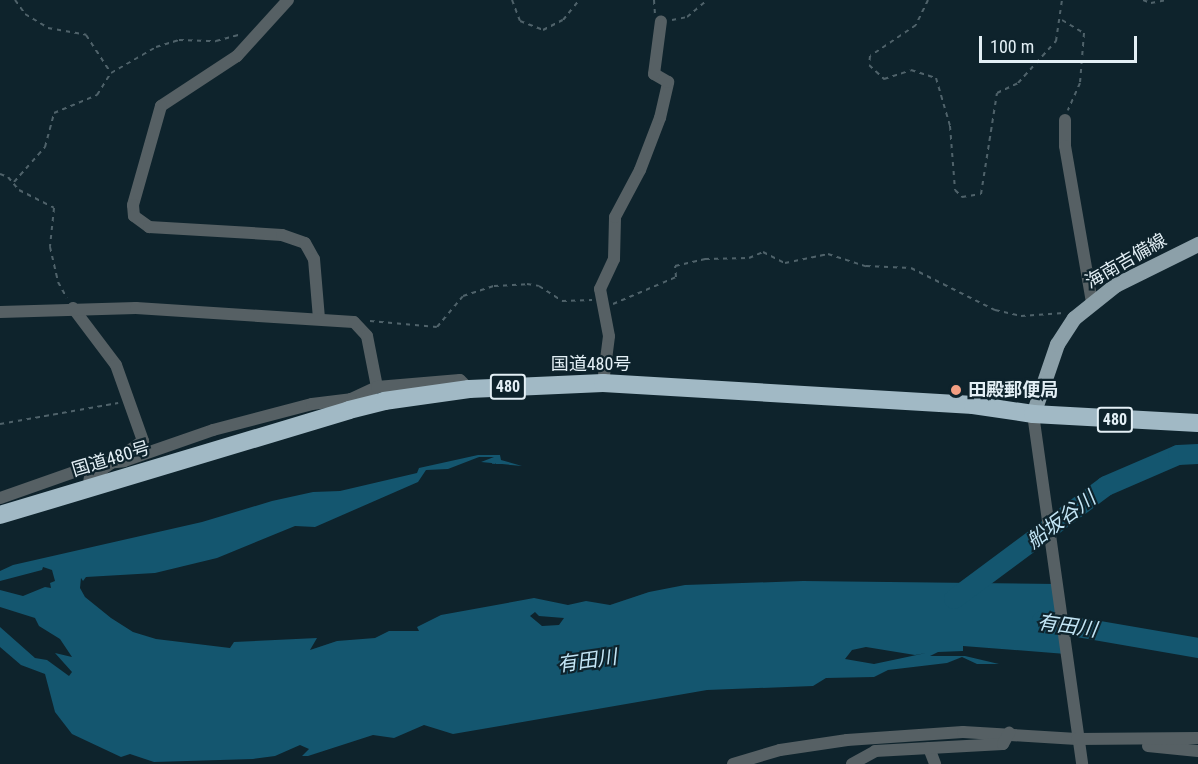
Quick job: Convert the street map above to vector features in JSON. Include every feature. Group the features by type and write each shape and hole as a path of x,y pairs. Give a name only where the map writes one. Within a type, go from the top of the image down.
{"highway":[{"name":"国道480号","path":"0,515 350,405 469,389 603,383 973,405 1033,420 1198,423"}],"main road":[{"name":"海南吉備線","path":"1033,420 1057,344 1074,318 1092,302 1198,244"}],"street":[{"path":"288,0 237,56 161,106 134,195 134,216 149,227 159,230 296,237 305,243 314,259 319,319"},
{"path":"603,383 609,336 603,304 602,282 614,259 615,217 657,129 668,82 654,74 661,21"},
{"path":"1065,120 1065,146 1092,302"},
{"path":"73,308 117,365 143,441 90,478 87,488"},
{"path":"0,312 73,308 213,310 354,322 367,336 377,387"},
{"path":"0,498 117,460 312,404 350,405 377,387 460,380 469,389"},
{"path":"1033,420 1082,764"},
{"path":"852,764 875,751 1003,744 1009,733"},
{"path":"733,764 780,750 847,740 1009,733 1077,734 1135,739 1198,738"},
{"path":"1135,739 1138,744 1198,751"},
{"path":"929,748 935,764"}],"path":[{"path":"15,0 25,14 48,28 86,35 111,73"},
{"path":"512,0 520,21 543,30 563,20 579,0"},
{"path":"654,0 661,21 687,17 707,0"},
{"path":"928,0 916,25 870,56 869,65 884,79 911,70 936,78 950,126 955,190 962,197 981,194 997,93 1018,83 1046,56 1056,41 1062,20 1062,0"},
{"path":"1143,0 1150,3 1167,0"},
{"path":"1062,20 1084,33 1080,83 1065,120"},
{"path":"14,182 45,147 54,113 90,101 103,89 111,73 156,47 179,40 216,41 260,30"},
{"path":"0,174 14,182 19,190 54,208 50,247 58,282 73,308"},
{"path":"354,322 437,327 463,296 494,286 527,284 539,286 562,301 603,304 676,277 675,266 695,261 749,258 763,252 785,262 828,254 866,266 911,268 995,310 1021,316 1060,311 1074,318"},
{"path":"0,424 129,401"}],"water":[{"path":"478,455 500,455 501,460 522,466 481,462 494,457 479,457 448,469 426,470 418,482 315,527 295,526 217,558 155,573 86,577 83,581 81,578 80,588 85,597 111,618 133,632 156,639 230,648 234,642 317,638 310,650 337,641 375,638 389,631 419,631 417,627 441,615 534,598 568,605 586,601 610,605 649,592 685,585 803,581 1056,584 1066,654 963,646 963,651 938,652 930,656 965,656 999,664 977,664 962,657 947,663 888,670 874,677 826,678 813,686 707,690 453,734 424,725 394,738 373,735 308,756 302,756 309,749 300,745 275,756 253,759 154,762 130,754 121,757 72,734 55,712 45,674 21,665 0,647 0,627 35,658 47,660 69,676 72,672 55,653 72,657 60,639 39,626 35,618 0,607 0,590 23,596 45,587 51,588 50,583 55,581 52,570 43,567 42,570 0,581 0,571 13,565 202,522 272,501 313,492 340,491 417,473 419,468","holes":["535,612 539,616 564,618 559,625 542,626 530,616","866,647 915,655 926,653 874,664 845,659 852,650"]}],"waterway":[{"name":"船坂谷川","path":"954,599 1106,486 1178,455 1198,454"},
{"name":"有田川","path":"1042,621 1198,648"}],"place":[{"name":"田殿郵便局","path":"956,390"}]}
